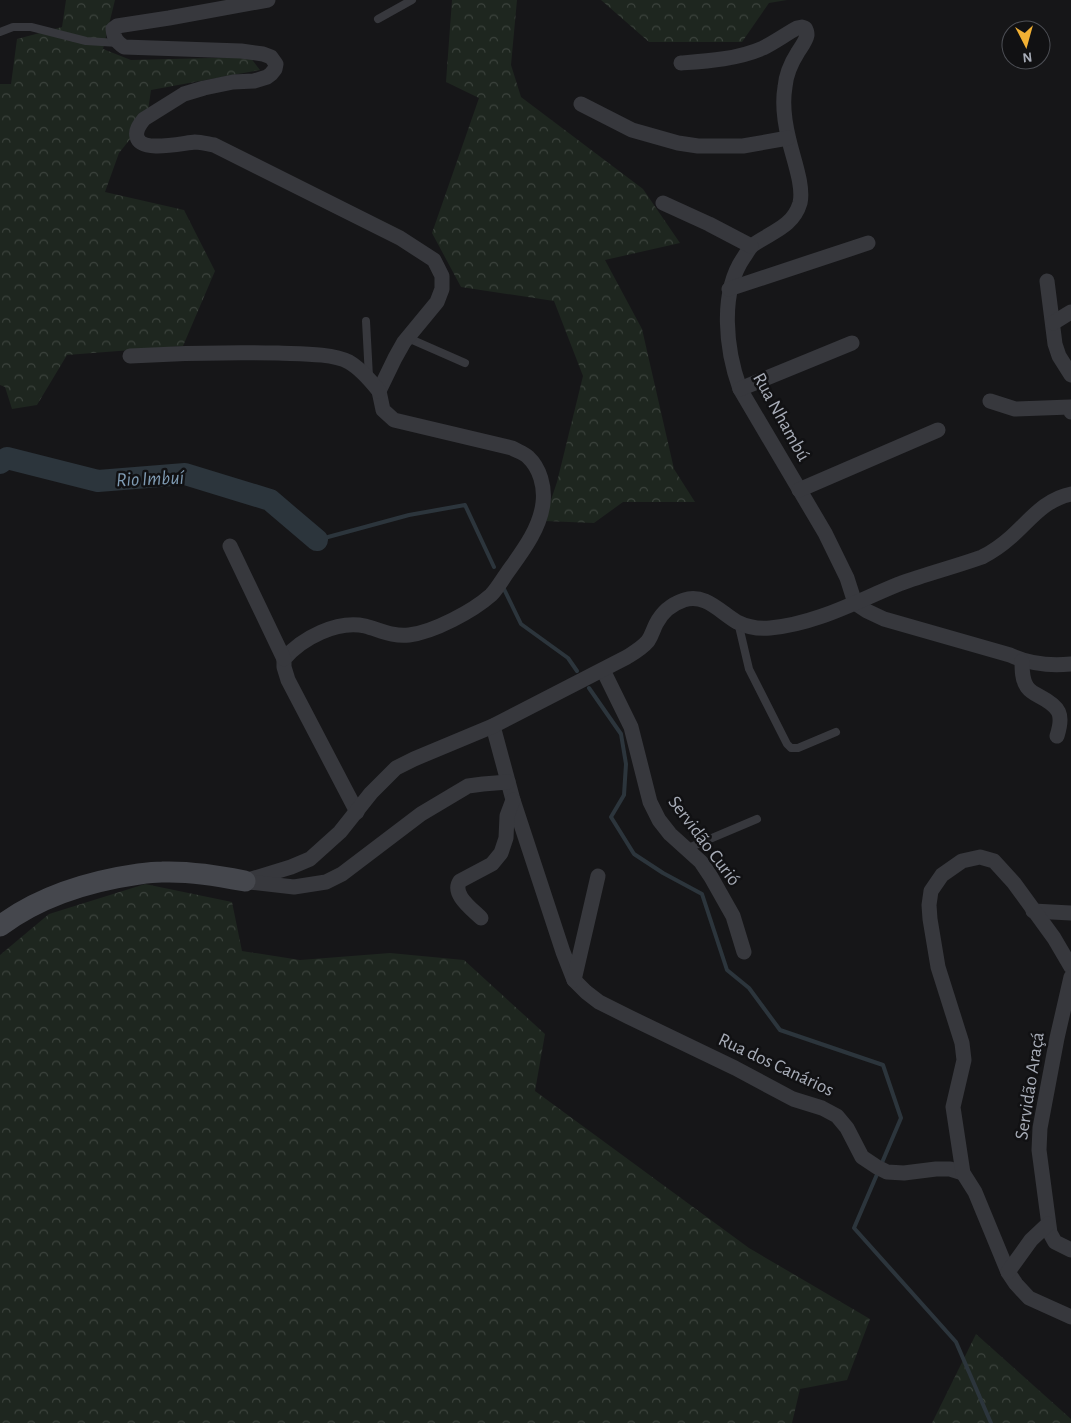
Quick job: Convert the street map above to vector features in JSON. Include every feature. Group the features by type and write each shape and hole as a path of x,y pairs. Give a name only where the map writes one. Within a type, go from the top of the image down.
{"street":[{"path":"268,0 117,26 114,30 114,37 124,47 241,51 263,54 274,60 275,69 267,77 254,81 233,82 184,94 144,120 136,132 137,138 140,143 150,146 197,142 214,145 400,238 434,260 442,276 442,289 437,302 408,338 395,358 379,391"},
{"name":"Rua Nhambú","path":"681,63 712,61 744,54 763,48 797,28 805,28 807,36 787,75 784,89 784,109 788,138 800,186 800,201 796,213 789,223 751,246 738,265 730,289 728,323 730,352 740,389 825,532 847,578 855,603"},
{"path":"581,104 632,130 678,143 698,146 743,146 788,138"},
{"path":"663,203 751,246"},
{"path":"730,289 868,244"},
{"path":"1047,281 1058,356 1071,375"},
{"path":"1053,323 1071,312"},
{"path":"740,389 852,343"},
{"path":"130,356 191,353 306,354 330,356 349,361 379,391 382,410 394,420 512,448 527,456 536,466 541,479 544,502 540,521 524,549 492,594 474,608 430,629 410,635 395,635 352,624 338,626 305,640 290,651 284,659"},
{"path":"990,401 1015,409 1071,408"},
{"path":"800,490 938,430"},
{"path":"245,881 310,859 340,832 371,793 396,768 493,726 642,648 653,633 662,614 672,604 693,598 705,601 738,622 753,628 770,628 792,624 846,608 897,585 966,563 993,551 1053,500 1071,494"},
{"path":"230,546 284,659 288,680 357,812"},
{"path":"855,603 884,619 1022,660 1055,665 1071,664"},
{"path":"1022,660 1022,672 1026,687 1054,705 1060,713 1060,724 1056,736"},
{"name":"Servidão Curió","path":"603,670 631,727 650,802 659,820 670,834 701,862 733,916 744,952"},
{"name":"Rua dos Canários","path":"493,726 513,800 563,952 574,980 586,992 598,1002 628,1018 735,1068 793,1099 822,1108 837,1116 847,1128 862,1157 882,1169 904,1173 950,1169 963,1173"},
{"path":"0,926 31,906 81,886 118,877 161,872 199,873 294,887 326,882 342,874 421,814 468,786 508,782"},
{"path":"481,918 460,896 457,885 460,881 492,864 501,853 506,838 507,816 513,800"},
{"path":"1071,967 1054,938 1005,872 994,862 980,857 962,862 942,875 930,891 930,919 938,967 962,1043 964,1060 953,1107 963,1173 975,1192 1008,1272 1020,1289 1030,1298 1071,1317"},
{"path":"574,980 598,876"},
{"path":"1033,910 1071,913"},
{"name":"Servidão Araçá","path":"1071,977 1040,1128 1039,1150 1050,1233 1055,1242 1071,1250"},
{"path":"1008,1272 1031,1240 1048,1224"}],"lane":[{"path":"378,19 412,0"},
{"path":"0,32 12,27 30,27 86,41 118,43"},
{"path":"366,321 369,379"},
{"path":"408,338 465,363"},
{"path":"738,622 749,669 787,744 791,748 798,748 836,732"},
{"path":"686,849 757,819"}],"green space":[{"path":"66,0 115,0 103,49 131,60 250,57 260,70 151,90 147,118 119,153 105,192 184,210 215,271 183,346 67,355 37,405 12,409 5,387 0,385 0,84 11,84 17,39 62,27"},
{"path":"452,0 517,0 511,65 521,97 643,189 680,243 605,260 642,329 674,469 695,502 623,502 594,523 544,521 557,482 583,376 554,301 461,287 432,233 479,98 446,82"},
{"path":"601,0 787,0 769,3 742,42 649,42"},
{"path":"145,884 232,902 242,951 300,960 390,953 464,960 545,1034 535,1091 749,1248 870,1319 847,1380 800,1389 792,1423 0,1423 0,955 49,914"},
{"path":"976,1334 1071,1419 1071,1423 932,1423"}],"waterway":[{"name":"Rio Imbuí","path":"0,463 7,458 98,481 185,474 270,500 317,540"},
{"path":"317,540 409,515 465,505 494,567"},
{"path":"503,587 521,624 568,658 577,671"},
{"path":"589,688 621,734 626,764 624,795 611,817 634,854 663,873 702,894 727,970 749,988 780,1030 883,1065 901,1118 881,1165"},
{"path":"878,1172 854,1228 956,1342 991,1423"}]}
